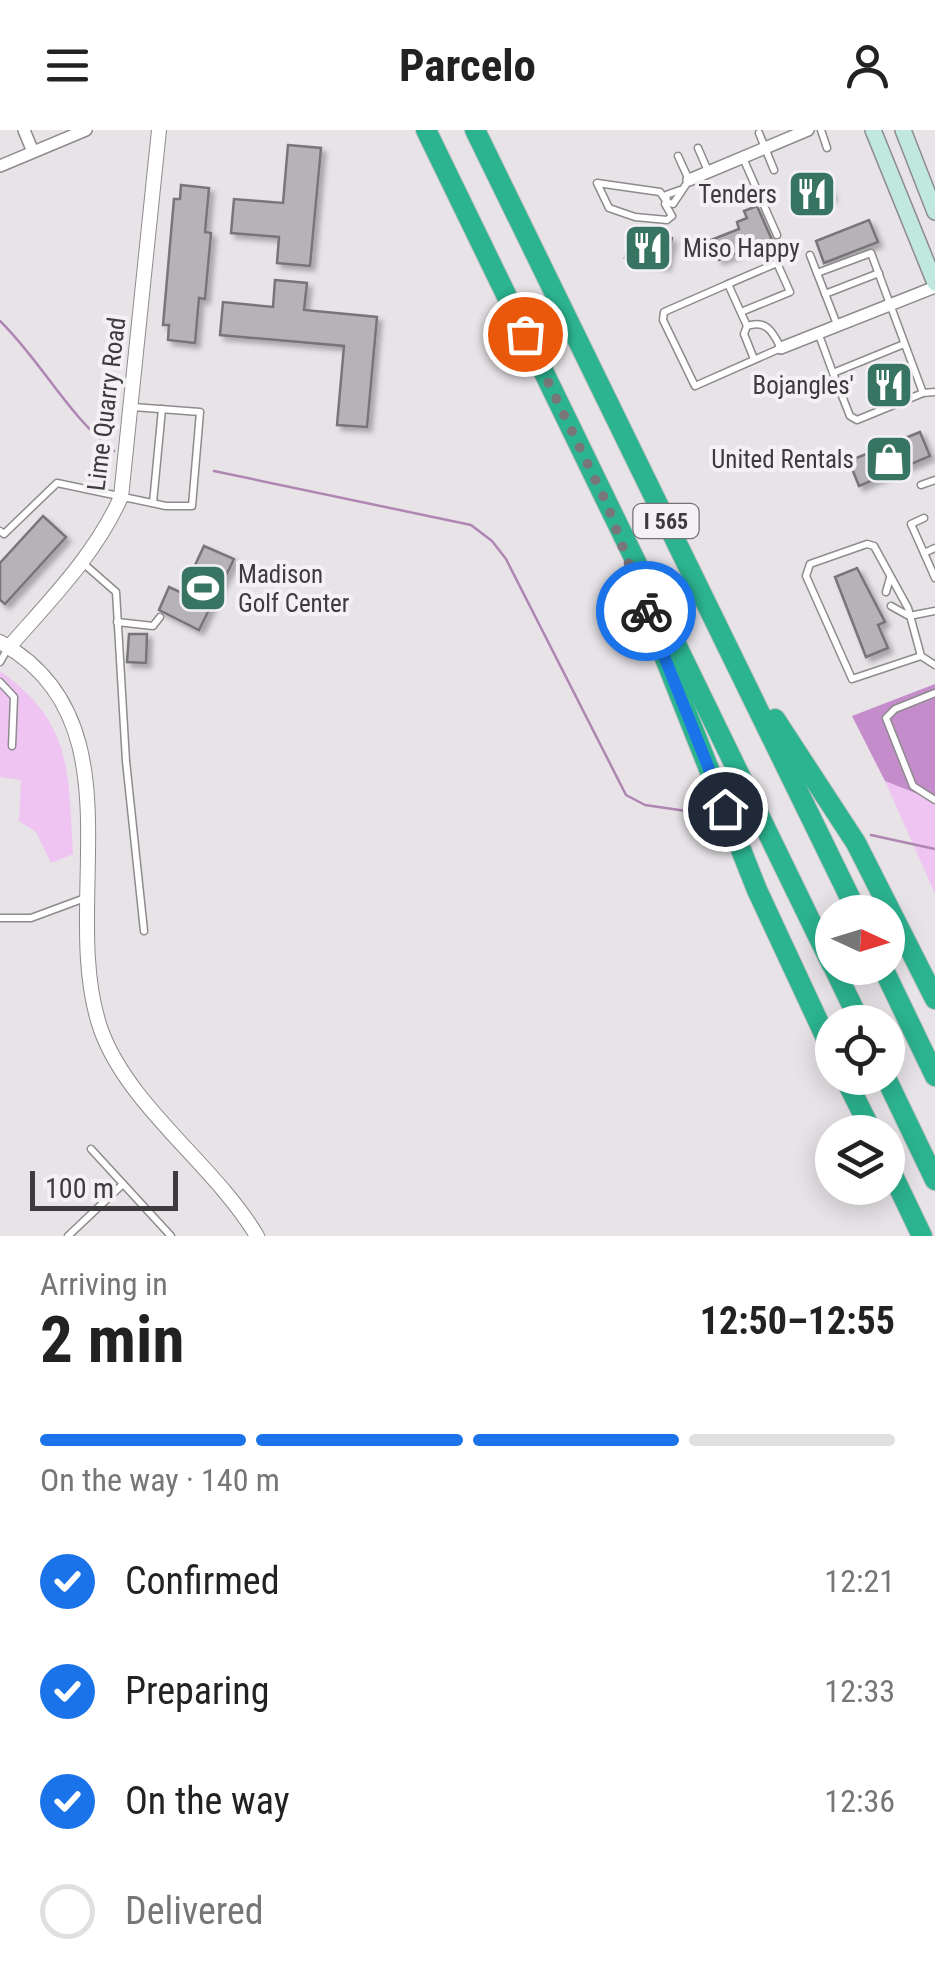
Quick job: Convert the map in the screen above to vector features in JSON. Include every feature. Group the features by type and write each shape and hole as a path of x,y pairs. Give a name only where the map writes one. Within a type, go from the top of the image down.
{"highway":[{"name":"I 565","path":"426,130 815,929"},
{"name":"I 565","path":"475,130 848,895"},
{"path":"607,504 757,890 815,1015"},
{"path":"730,650 856,843 935,999"},
{"path":"891,985 935,1076"},
{"path":"894,1095 935,1180"},
{"path":"905,1200 922,1236"}],"main road":[{"path":"872,130 935,285"},
{"path":"900,130 931,189 935,212"}],"street":[{"path":"24,130 33,152"},
{"path":"0,166 86,130"},
{"name":"Lime Quarry Road","path":"4,644 82,564 105,533 122,496 158,130"},
{"path":"684,185 708,171 808,130"},
{"path":"782,348 935,285"},
{"path":"4,644 57,695 82,752 87,785 89,980 101,1030 118,1064 204,1163 257,1236"}],"lane":[{"path":"820,130 828,148"},
{"path":"759,134 774,170"},
{"path":"698,148 708,171"},
{"path":"666,203 660,192 597,182 610,208 635,217 667,220 672,216 666,195 684,185 678,156"},
{"path":"742,157 777,234"},
{"path":"817,273 871,252 923,393"},
{"path":"810,255 838,328"},
{"path":"741,312 790,292 778,263 664,312 663,320 695,386 782,348 763,324 747,326"},
{"path":"825,294 879,272"},
{"path":"728,284 747,326 745,342 754,359"},
{"path":"819,335 850,416 857,420 923,393 935,392"},
{"path":"833,373 904,344"},
{"path":"1,534 57,482 153,503 192,506 200,412 130,406"},
{"path":"153,503 162,409"},
{"path":"921,486 935,480"},
{"path":"924,518 911,524 935,578"},
{"path":"921,656 852,680 806,570 810,564 871,544 890,578 896,580 921,656 935,665"},
{"path":"924,553 935,548"},
{"path":"82,564 116,592 144,931"},
{"path":"886,592 890,578"},
{"path":"892,606 910,616 935,611"},
{"path":"116,622 153,626 160,617"},
{"path":"0,662 4,644"},
{"path":"0,682 14,697 12,746"},
{"path":"935,693 895,708 886,718 913,786 935,800"},
{"path":"0,918 31,918 87,897"},
{"path":"91,1149 172,1236"},
{"path":"68,1236 123,1184"}],"shaded area":[{"path":"0,671 42,710 62,751 73,854 51,863 36,832 19,821 21,780 0,777"},
{"path":"935,684 935,801 885,781 852,716"},
{"path":"885,781 935,801 935,894"}],"building":[{"path":"288,145 321,148 310,266 277,263 279,237 231,233 234,199 283,203"},
{"name":"Tenders","path":"825,179 832,196 799,209 793,193"},
{"path":"181,185 209,188 205,232 211,233 205,299 199,298 195,343 168,340 169,325 163,325 174,199 180,199"},
{"path":"757,206 772,240 719,260 711,240 739,229 737,222 747,218 744,211"},
{"path":"869,220 878,242 824,263 816,241"},
{"name":"Miso Happy","path":"631,230 672,238 666,266 625,258"},
{"path":"275,280 307,283 304,310 377,317 367,427 337,425 344,346 220,335 223,302 273,307"},
{"name":"United Rentals","path":"920,432 930,456 859,486 849,461"},
{"path":"43,516 66,537 5,604 0,600 0,563"},
{"name":"Madison Golf Center","path":"204,546 234,559 199,630 159,610 169,587 182,593"},
{"path":"857,568 885,622 878,625 888,648 866,657 835,577"},
{"path":"129,634 147,634 146,663 127,662"}],"waterway":[{"path":"0,321 83,422 114,451"},
{"path":"214,471 471,525 492,541 506,559 626,795 645,805 714,815"},
{"path":"871,835 935,849"}],"way so far":[{"path":"525,334 607,504 646,611"}],"place":[{"name":"Tenders","path":"812,194"},
{"name":"Miso Happy","path":"648,248"},
{"name":"Bojangles'","path":"889,385"},
{"name":"United Rentals","path":"889,459"},
{"name":"Madison Golf Center","path":"203,588"}],"route":[{"path":"646,611 725,809"}]}
